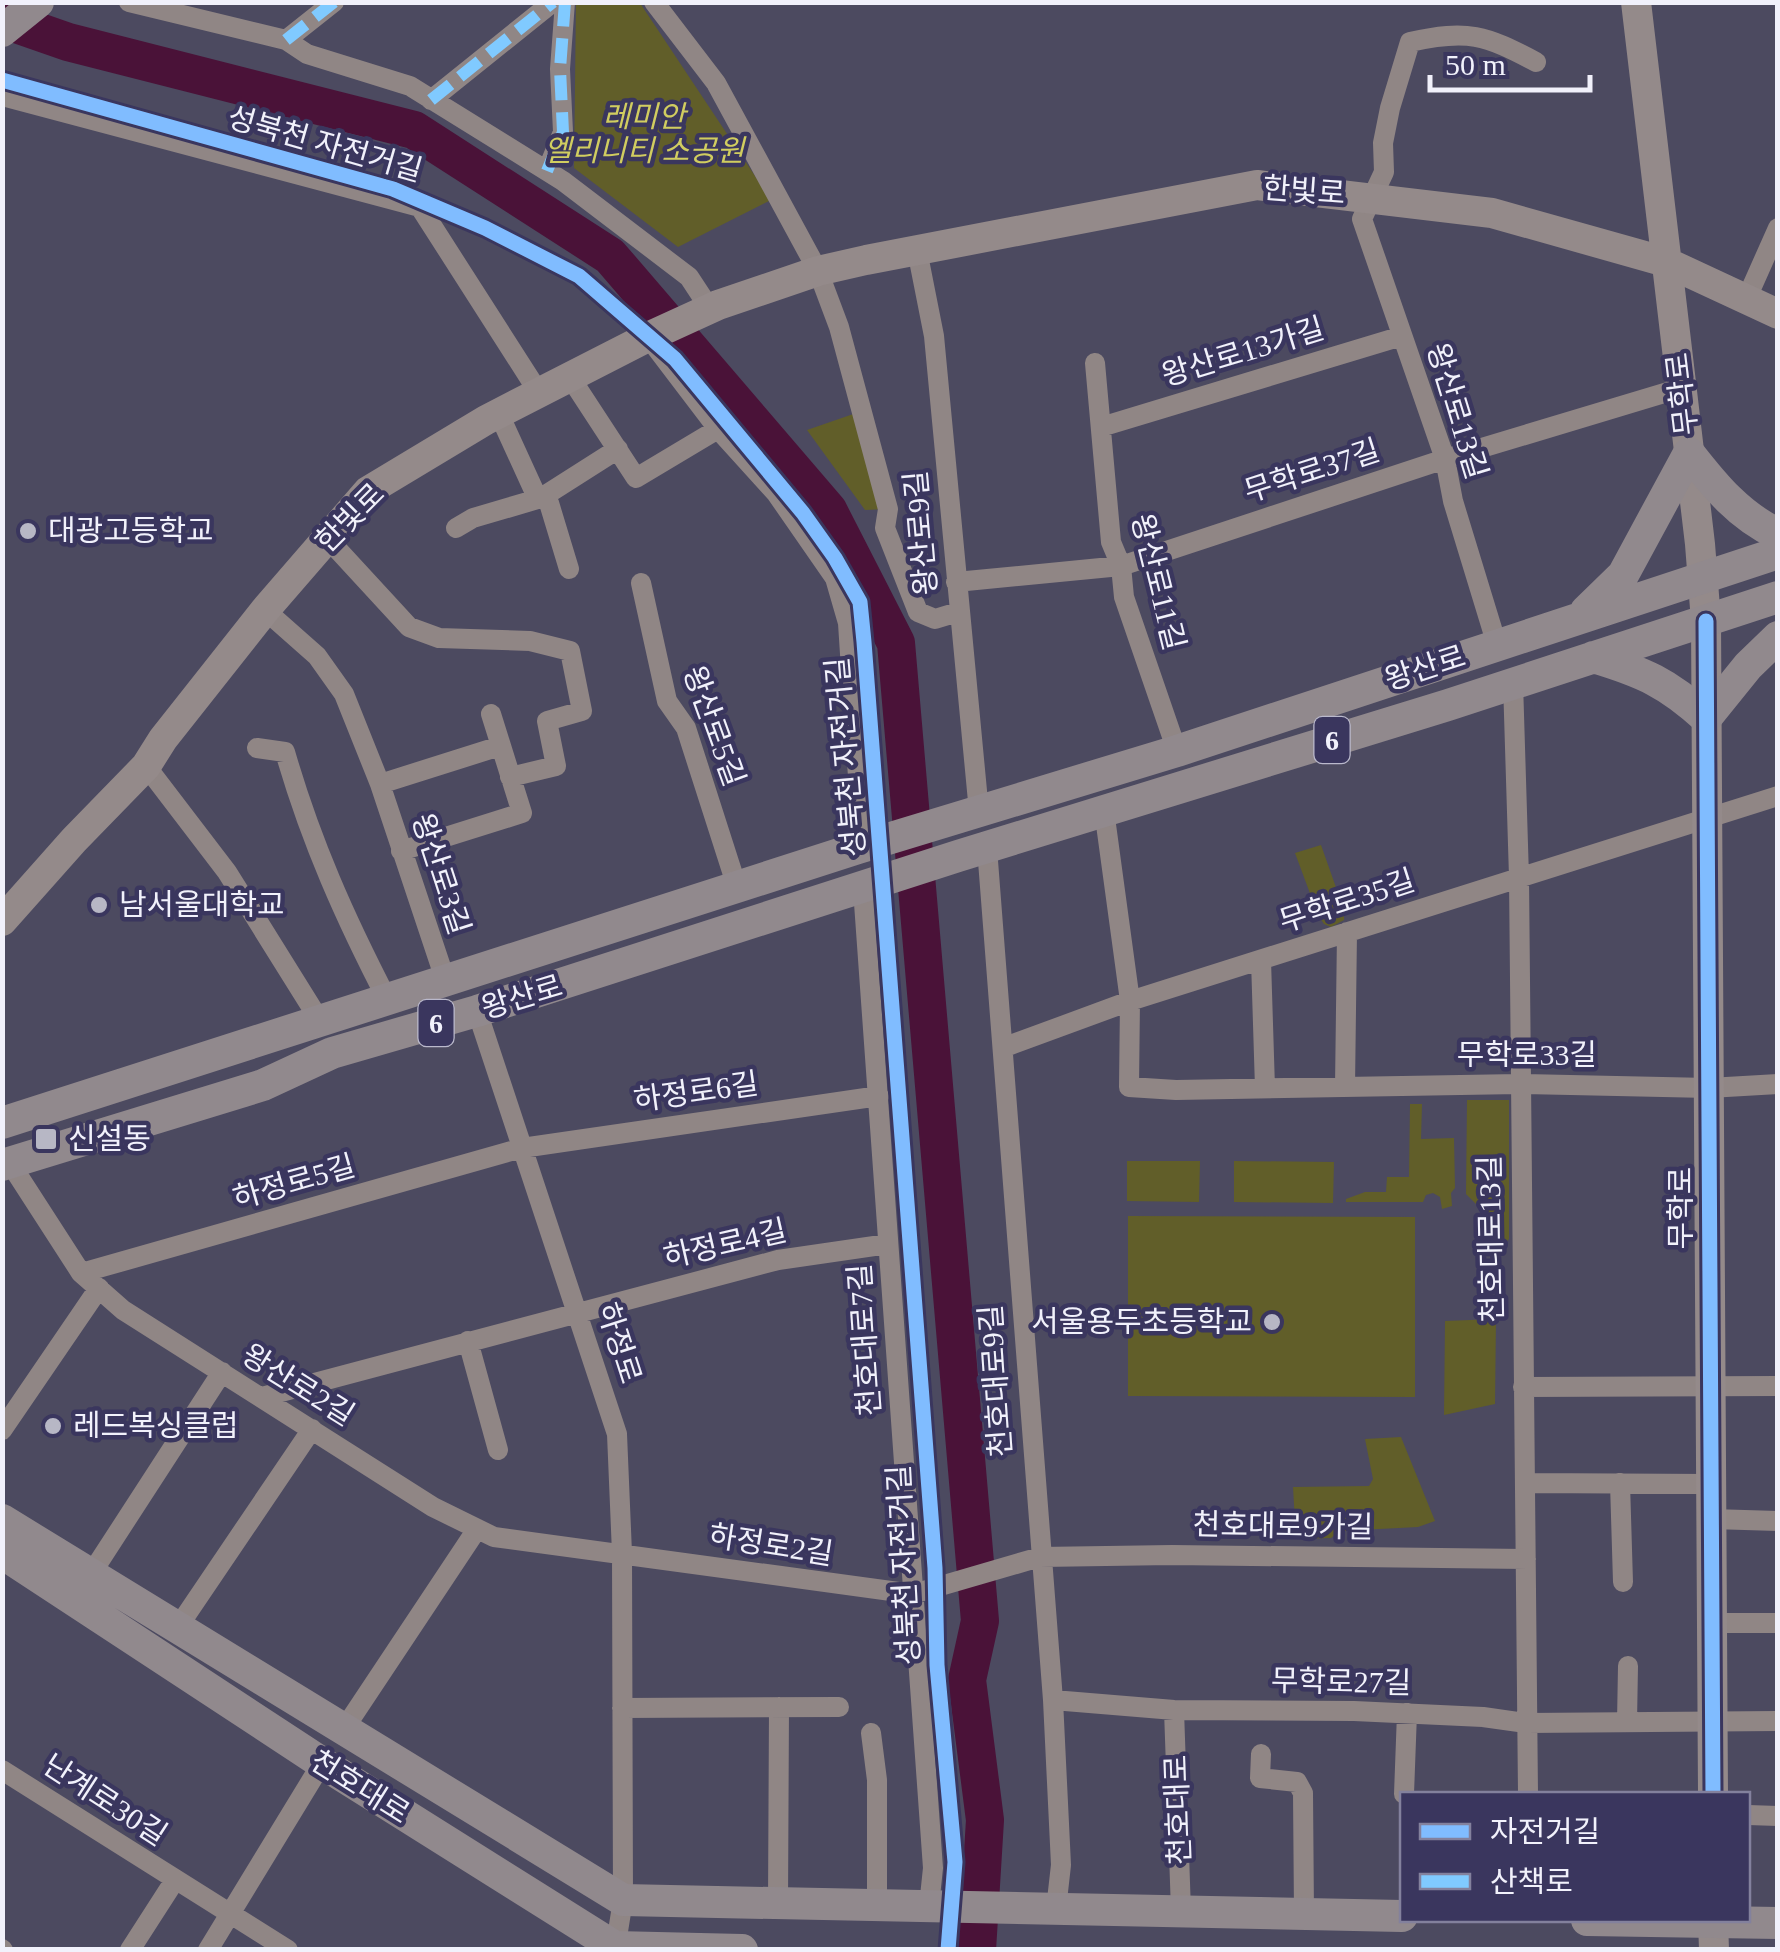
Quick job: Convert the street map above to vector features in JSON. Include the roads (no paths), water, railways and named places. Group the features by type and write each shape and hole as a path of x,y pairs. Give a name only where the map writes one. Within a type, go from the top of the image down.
{"main road":[{"path":"2,30 38,2"},
{"path":"1579,617 1623,575 1688,453 1722,494 1760,526 1778,534"},
{"name":"왕산로","path":"968,816 1778,553"},
{"name":"왕산로","path":"972,852 1778,597"},
{"path":"1593,658 1634,669 1674,689 1706,718 1778,636"},
{"name":"6","path":"863,847 968,816"},
{"name":"왕산로","path":"2,1123 863,847"},
{"name":"6","path":"867,887 972,852"},
{"name":"왕산로","path":"6,1164 263,1085 332,1053 478,1011 867,887"},
{"name":"천호대로","path":"2,1520 623,1900"},
{"name":"천호대로","path":"2,1553 322,1763 615,1948"},
{"path":"1750,1898 1778,1920"},
{"path":"623,1900 931,1906"},
{"name":"천호대로","path":"931,1906 1400,1916"},
{"path":"1660,1922 1714,1930 1778,1920"},
{"path":"615,1948 742,1950"}],"street":[{"path":"129,2 286,40 307,54 410,86 548,171 689,277 710,309"},
{"path":"286,40 334,2"},
{"path":"431,100 553,2"},
{"path":"548,171 563,132 560,69 564,2"},
{"path":"654,2 716,83 818,272 839,327 884,492 889,514 886,528 918,612 934,618 958,612"},
{"name":"무학로","path":"1636,2 1706,620 1713,1792"},
{"name":"왕산로13길","path":"1498,644 1453,501 1445,459 1362,220 1384,172 1390,108 1410,42 1474,34 1536,62"},
{"path":"2,96 420,207 539,393"},
{"name":"한빛로","path":"2,921 146,766 264,610 368,491 499,414 648,336 710,309 818,272 1256,185 1492,213 1666,262 1778,314"},
{"path":"1746,300 1778,228"},
{"name":"왕산로9길","path":"917,250 934,336 956,582 968,816"},
{"path":"648,336 718,430 776,493 835,578 848,622 863,847"},
{"name":"왕산로13가길","path":"1100,427 1402,336"},
{"name":"왕산로11길","path":"1095,364 1111,542 1120,566 1124,597 1177,751"},
{"path":"570,377 636,478 718,430"},
{"name":"무학로37길","path":"956,582 1120,566 1445,459 1681,388"},
{"path":"499,414 536,495 549,503 568,569"},
{"path":"456,528 472,518 541,498 618,450"},
{"path":"327,538 409,627 439,638 530,640 570,651 582,710 547,721 556,766 510,777"},
{"name":"왕산로5길","path":"641,583 668,701 686,728 737,888"},
{"name":"왕산로3길","path":"264,610 316,656 344,694 380,784 446,982"},
{"name":"천호대로13길","path":"1513,682 1519,878 1528,1792"},
{"path":"400,850 522,813 491,714"},
{"name":"왕산로3길","path":"380,784 500,746"},
{"path":"258,748 285,752 335,894 388,1001"},
{"path":"146,766 228,872 320,1020"},
{"name":"무학로35길","path":"1005,1047 1130,1001 1778,796"},
{"path":"1104,810 1130,1001"},
{"name":"천호대로9길","path":"972,852 1005,1047 1032,1560 1053,1700 1060,1865 1056,1909"},
{"name":"천호대로7길","path":"867,887 888,1244 919,1592 933,1868 931,1906"},
{"path":"1345,1086 1347,932"},
{"path":"1260,960 1265,1088"},
{"name":"무학로33길","path":"1130,1001 1129,1087 1519,1084 1709,1088 1778,1084"},
{"name":"하정로","path":"478,1011 617,1434 622,1553 623,1900 615,1948"},
{"name":"하정로6길","path":"522,1148 879,1096"},
{"name":"하정로5길","path":"81,1273 522,1148"},
{"name":"왕산로2길","path":"6,1164 81,1273 123,1310 433,1508 494,1537 622,1553"},
{"name":"하정로4길","path":"262,1397 778,1260 888,1244"},
{"path":"2,1430 99,1288"},
{"path":"468,1342 498,1450"},
{"path":"91,1574 222,1372"},
{"path":"1523,1387 1778,1386"},
{"path":"178,1627 312,1429"},
{"path":"1524,1483 1710,1484"},
{"path":"1620,1483 1624,1582"},
{"path":"1711,1520 1778,1522"},
{"name":"천호대로","path":"344,1729 477,1529"},
{"name":"하정로2길","path":"622,1553 919,1592"},
{"name":"천호대로9가길","path":"919,1592 1032,1560 1172,1554 1526,1559"},
{"path":"1712,1624 1778,1624"},
{"path":"1627,1722 1628,1666"},
{"name":"무학로27길","path":"1053,1700 1174,1710 1408,1713 1526,1723 1778,1721"},
{"path":"778,1903 779,1707"},
{"path":"622,1708 840,1707"},
{"name":"천호대로","path":"1174,1710 1181,1911"},
{"path":"1404,1792 1408,1713"},
{"path":"871,1733 877,1780 877,1905"},
{"path":"1260,1754 1260,1778 1298,1782 1303,1794 1304,1914"},
{"path":"208,1950 322,1763"},
{"name":"난계로30길","path":"2,1770 288,1950"},
{"path":"1750,1815 1778,1816"},
{"name":"난계로30길","path":"130,1950 175,1880"}],"waterway":[{"path":"2,19 68,42 414,130 610,256 828,510 896,643 980,1621 967,1680 985,1820 977,1950"}],"place":[{"name":"대광고등학교","path":"28,531"},
{"name":"남서울대학교","path":"99,905"},
{"name":"신설동","path":"46,1139"},
{"name":"서울용두초등학교","path":"1272,1322"},
{"name":"레드복싱클럽","path":"53,1426"}],"park label":[{"name":"레미안 엘리니티 소공원","path":"644,134"}]}
